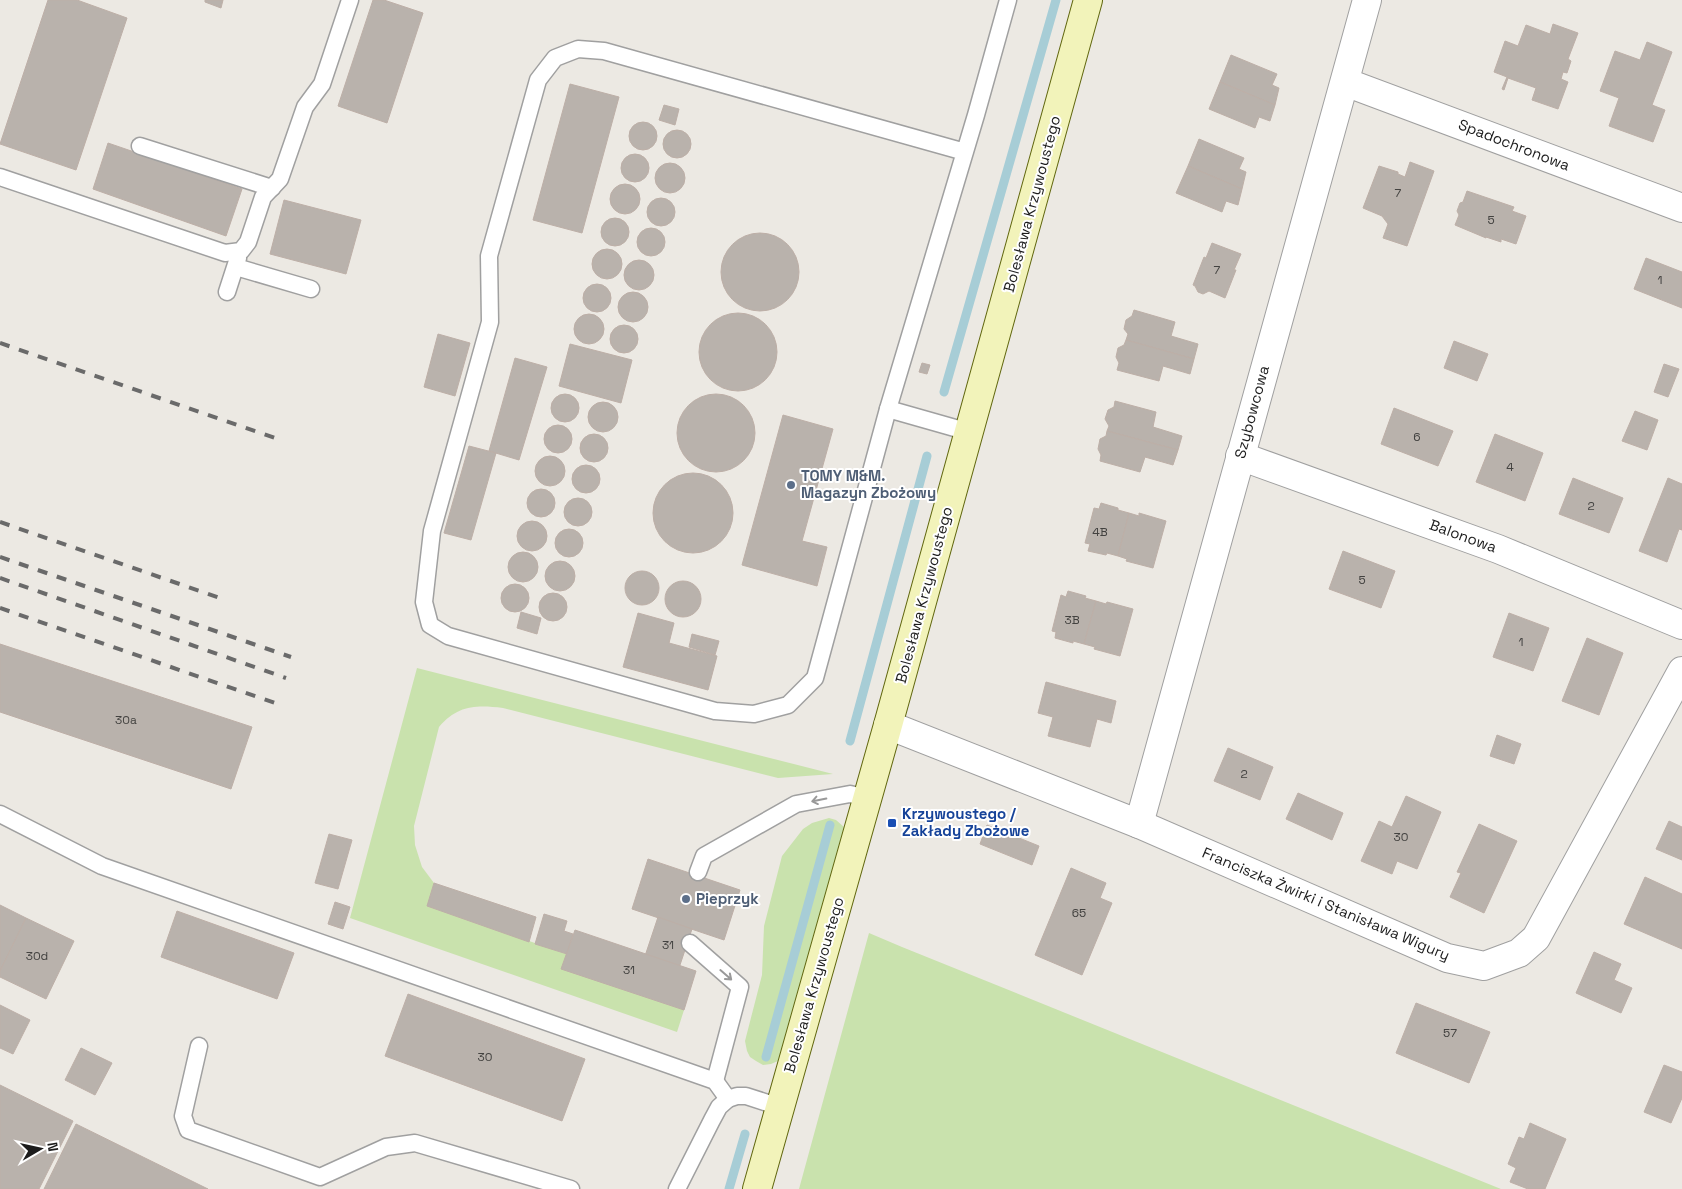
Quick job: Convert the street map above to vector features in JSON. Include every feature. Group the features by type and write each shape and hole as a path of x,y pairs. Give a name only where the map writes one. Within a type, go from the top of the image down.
{"street":[{"name":"Bolesława Krzywoustego","path":"757,1189 888,725 1088,0"},
{"name":"Szybowcowa","path":"1139,824 1322,156 1345,82 1367,0"},
{"name":"Spadochronowa","path":"1345,82 1682,208"},
{"name":"Balonowa","path":"1240,456 1498,549 1682,625"},
{"name":"Franciszka Żwirki i Stanisława Wigury","path":"888,725 1139,824 1447,958 1484,966 1519,953 1536,938 1682,671"}],"lane":[{"path":"227,292 241,251 248,242 262,198 280,179 305,107 322,84 350,0"},
{"path":"965,152 604,51 578,49 555,58 538,80 489,256 490,322 432,531 424,602 430,625 448,636 715,711 754,714 788,705 815,678 888,409 965,152 1008,0"},
{"path":"140,146 272,188"},
{"path":"0,177 225,253 241,251"},
{"path":"236,267 311,289"},
{"path":"888,409 969,432"},
{"path":"698,872 704,856 796,804 850,794 867,798"},
{"path":"0,814 102,866 715,1081 728,1099"},
{"path":"690,943 740,987 715,1081"},
{"path":"198,1046 183,1116 188,1130 320,1177 386,1147 415,1144 571,1189"},
{"path":"676,1189 719,1107 728,1099 746,1096 780,1107"}],"green space":[{"path":"417,668 833,774 778,778 503,708 468,708 453,714 439,727 414,826 415,845 422,867 434,883 428,906 567,954 562,969 684,1010 677,1032 350,918"},
{"path":"829,818 836,820 844,827 778,1061 763,1065 750,1057 745,1041 762,975 764,926 782,856 803,829 812,823"},
{"path":"869,933 902,947 1501,1189 799,1189"}],"building":[{"path":"48,0 77,0 127,18 76,170 0,144"},
{"path":"205,0 223,0 221,8 205,2"},
{"path":"373,0 384,0 423,13 387,123 338,106"},
{"path":"1553,24 1578,33 1568,59 1571,61 1567,73 1563,72 1561,79 1568,82 1558,109 1532,100 1536,88 1508,78 1504,90 1502,89 1507,77 1494,72 1505,41 1518,46 1526,25 1550,34"},
{"path":"1647,42 1672,52 1652,105 1665,110 1653,142 1609,126 1619,98 1600,91 1615,51 1640,60"},
{"path":"1231,55 1277,74 1272,85 1279,88 1275,105 1220,82"},
{"path":"1220,82 1275,105 1270,121 1259,117 1255,128 1209,109"},
{"path":"570,84 619,97 582,233 533,220"},
{"path":"664,105 679,109 675,125 659,120"},
{"path":"643,122 653,126 657,136 653,146 643,150 633,146 629,136 633,126"},
{"path":"677,130 687,134 691,144 687,154 677,158 667,154 663,144 667,134"},
{"path":"1199,139 1244,158 1239,169 1246,172 1242,189 1188,166"},
{"path":"108,143 242,189 226,236 93,189"},
{"path":"635,154 645,158 649,168 645,178 635,182 625,178 621,168 625,158"},
{"path":"1410,162 1434,171 1407,246 1383,238 1388,224 1382,216 1363,208 1379,166 1398,172 1398,174 1405,177"},
{"path":"670,163 680,168 685,178 680,188 670,193 660,188 655,178 660,168"},
{"path":"1188,166 1242,189 1238,205 1226,201 1222,212 1176,193"},
{"path":"625,184 635,189 640,199 635,209 625,214 615,209 610,199 615,189"},
{"path":"1467,191 1514,207 1512,211 1526,216 1516,244 1501,239 1501,242 1486,238 1455,225 1459,215 1457,211"},
{"path":"661,198 671,202 675,212 671,222 661,226 651,222 647,212 651,202"},
{"path":"284,200 361,220 346,274 270,254"},
{"path":"615,218 625,222 629,232 625,242 615,246 605,242 601,232 605,222"},
{"path":"651,228 661,232 665,242 661,252 651,256 641,252 637,242 641,232"},
{"path":"752,233 768,233 782,239 793,250 799,264 799,280 793,294 782,305 768,311 752,311 738,305 727,294 721,280 721,264 727,250 738,239"},
{"path":"1212,243 1241,254 1225,298 1209,291 1203,294 1198,292 1193,285 1204,257 1206,258"},
{"path":"607,249 617,254 622,264 617,274 607,279 597,274 592,264 597,254"},
{"path":"1646,258 1682,272 1682,308 1634,289"},
{"path":"639,260 649,265 654,275 649,285 639,290 629,285 624,275 629,265"},
{"path":"597,284 607,288 611,298 607,308 597,312 587,308 583,298 587,288"},
{"path":"633,292 643,297 648,307 643,317 633,322 623,317 618,307 623,297"},
{"path":"1134,310 1175,322 1171,336 1198,344 1194,359 1126,340 1128,334 1124,329 1126,320 1132,316"},
{"path":"738,313 753,316 766,324 774,337 777,352 774,367 766,380 753,388 738,391 723,388 710,380 702,367 699,352 702,337 710,324 723,316"},
{"path":"589,314 599,319 604,329 599,339 589,344 579,339 574,329 579,319"},
{"path":"624,325 634,329 638,339 634,349 624,353 614,349 610,339 614,329"},
{"path":"438,334 470,343 455,396 424,387"},
{"path":"1126,340 1194,359 1190,374 1163,366 1159,381 1117,370 1119,363 1116,357 1118,348 1124,345"},
{"path":"1454,341 1488,354 1477,381 1444,368"},
{"path":"570,344 632,360 621,403 559,386"},
{"path":"515,358 547,367 519,460 489,451"},
{"path":"922,363 930,365 927,374 919,372"},
{"path":"1664,364 1679,369 1668,397 1654,392"},
{"path":"565,394 575,398 579,408 575,418 565,422 555,418 551,408 555,398"},
{"path":"716,394 731,397 748,411 752,418 755,433 752,448 738,465 731,469 716,472 701,469 684,455 680,448 677,433 680,418 694,401 701,397"},
{"path":"1115,401 1156,412 1153,427 1182,436 1178,450 1107,431 1109,426 1105,419 1108,410 1114,407"},
{"path":"603,402 613,407 618,417 613,427 603,432 593,427 588,417 593,407"},
{"path":"1394,408 1453,431 1438,466 1381,444"},
{"path":"1635,411 1658,420 1647,450 1622,441"},
{"name":"TOMY M&M. Magazyn Zbożowy","path":"783,415 833,429 802,541 827,547 817,586 742,565"},
{"path":"558,425 568,429 572,439 568,449 558,453 548,449 544,439 548,429"},
{"path":"1107,431 1178,450 1173,465 1145,457 1140,472 1100,461 1101,455 1098,449 1100,439 1106,436"},
{"path":"594,434 604,438 608,448 604,458 594,462 584,458 580,448 584,438"},
{"path":"1495,434 1543,453 1525,501 1476,482"},
{"path":"469,446 496,453 471,540 444,533"},
{"path":"550,456 560,461 565,471 560,481 550,486 540,481 535,471 540,461"},
{"path":"586,465 596,469 600,479 596,489 586,493 576,489 572,479 576,469"},
{"path":"693,473 708,476 721,485 730,498 733,513 730,528 721,541 708,550 693,553 678,550 665,541 656,528 653,513 656,498 665,485 678,476"},
{"path":"1573,478 1623,498 1609,533 1559,514"},
{"path":"1668,478 1682,484 1682,530 1679,529 1667,562 1639,551"},
{"path":"541,489 551,493 555,503 551,513 541,517 531,513 527,503 531,493"},
{"path":"578,498 588,502 592,512 588,522 578,526 568,522 564,512 568,502"},
{"path":"1101,503 1129,513 1118,556 1088,551 1090,544 1085,543 1094,508 1099,509"},
{"path":"1129,513 1139,516 1139,513 1166,521 1153,568 1126,561 1127,559 1118,556"},
{"path":"532,521 542,526 547,536 542,546 532,551 522,546 517,536 522,526"},
{"path":"569,529 579,533 583,543 579,553 569,557 559,553 555,543 559,533"},
{"path":"1343,551 1395,571 1381,608 1329,589"},
{"path":"523,552 533,557 538,567 533,577 523,582 513,577 508,567 513,557"},
{"path":"560,561 570,566 575,576 570,586 560,591 550,586 545,576 550,566"},
{"path":"642,571 654,576 659,588 654,600 642,605 630,600 625,588 630,576"},
{"path":"683,581 690,582 696,586 700,592 700,606 696,612 690,616 683,617 676,616 670,612 666,606 665,599 666,592 670,586 676,582"},
{"path":"515,584 525,588 529,598 525,608 515,612 505,608 501,598 505,588"},
{"path":"1068,591 1096,601 1084,644 1055,638 1056,632 1052,631 1061,595 1066,597"},
{"path":"553,593 563,597 567,607 563,617 553,621 543,617 539,607 543,597"},
{"path":"1096,601 1133,609 1120,656 1094,649 1095,647 1084,644"},
{"path":"521,612 541,618 537,634 517,628"},
{"path":"638,613 674,623 669,643 717,656 708,690 623,667"},
{"path":"1509,613 1549,628 1533,671 1493,657"},
{"path":"692,634 719,641 715,655 689,647"},
{"path":"1587,638 1623,653 1599,715 1562,701"},
{"path":"0,644 252,727 231,789 0,712"},
{"path":"1046,682 1116,701 1111,723 1097,719 1090,747 1048,736 1053,717 1038,713"},
{"path":"1497,735 1521,744 1514,764 1490,756"},
{"path":"1228,748 1273,767 1260,800 1214,781"},
{"path":"1298,793 1343,813 1332,840 1286,819"},
{"path":"1406,796 1441,812 1417,869 1397,861 1392,874 1361,861 1379,821 1392,827"},
{"path":"1669,821 1682,827 1682,860 1656,849"},
{"path":"1479,824 1517,841 1484,913 1450,897 1461,873 1457,872"},
{"path":"987,825 1039,846 1032,865 980,844"},
{"path":"329,834 352,840 338,889 315,883"},
{"name":"Pieprzyk","path":"648,859 740,890 724,940 632,909"},
{"path":"1071,868 1106,883 1100,898 1112,903 1082,975 1035,955"},
{"path":"1645,877 1682,894 1682,949 1624,924"},
{"path":"434,883 536,917 529,942 427,906"},
{"path":"335,902 350,907 343,929 328,924"},
{"path":"0,905 26,918 0,971"},
{"path":"177,911 294,953 277,999 161,957"},
{"path":"544,914 567,921 564,931 573,934 567,954 535,944"},
{"path":"658,917 692,929 677,974 643,962"},
{"path":"26,918 74,941 46,999 0,977 0,971"},
{"path":"575,930 696,971 684,1010 561,969"},
{"path":"1594,952 1621,964 1614,980 1632,988 1621,1013 1576,993"},
{"path":"408,994 585,1059 562,1121 385,1056"},
{"path":"1416,1003 1490,1032 1469,1083 1396,1053"},
{"path":"0,1005 30,1020 13,1054 0,1048"},
{"path":"81,1048 112,1063 95,1095 65,1080"},
{"path":"1664,1065 1682,1072 1682,1098 1671,1123 1644,1112"},
{"path":"0,1085 73,1121 39,1189 0,1189"},
{"path":"1530,1123 1566,1139 1545,1189 1528,1189 1510,1182 1516,1168 1508,1164 1519,1137 1524,1139"},
{"path":"76,1124 208,1189 44,1189"}],"waterway":[{"path":"944,392 1056,0"},
{"path":"850,741 927,456"},
{"path":"766,1057 830,825"},
{"path":"729,1189 745,1134"}],"railway":[{"path":"0,343 275,438"},
{"path":"0,522 223,599"},
{"path":"0,557 291,657"},
{"path":"0,578 286,678"},
{"path":"0,608 278,704"}],"place":[{"name":"TOMY M&M. Magazyn Zbożowy","path":"791,485"},
{"name":"Krzywoustego / Zakłady Zbożowe","path":"892,823"},
{"name":"Pieprzyk","path":"686,899"}]}
